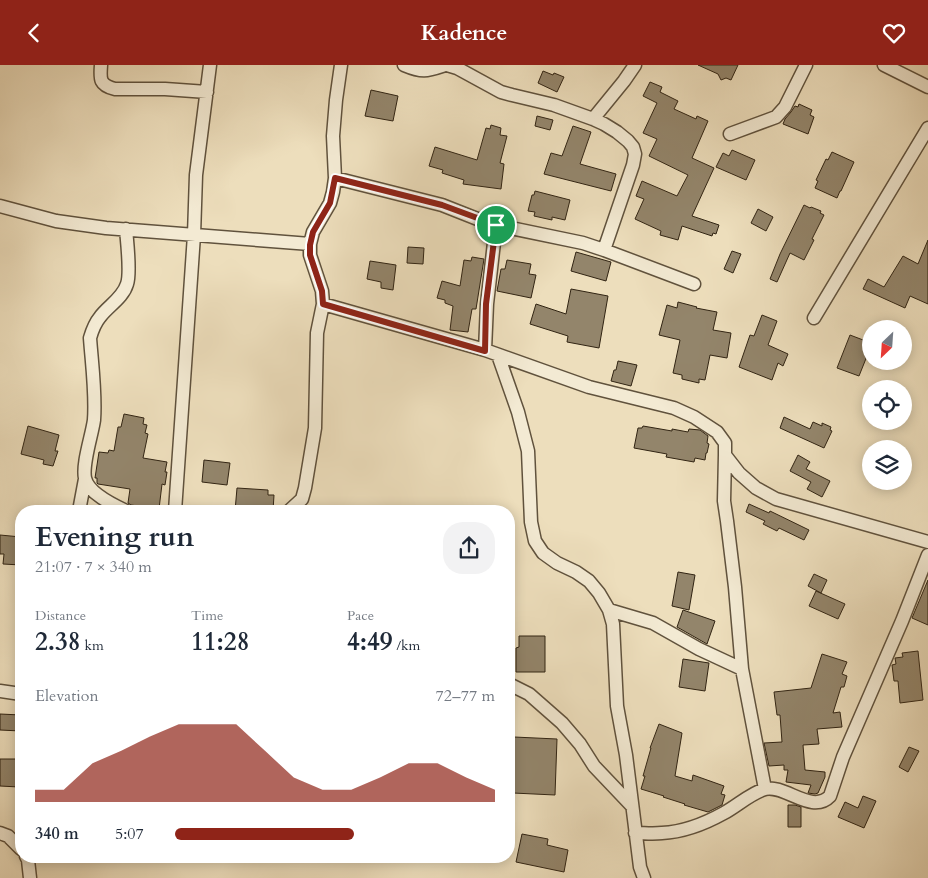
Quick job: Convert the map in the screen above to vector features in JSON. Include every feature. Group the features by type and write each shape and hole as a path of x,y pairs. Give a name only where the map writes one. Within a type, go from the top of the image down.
{"street":[{"path":"101,65 100,79 109,88 207,92"},
{"path":"175,505 194,235 196,175 210,65"},
{"path":"296,505 302,499 311,455 318,333 323,304 322,291 310,255 310,245 313,232 330,203 335,178 333,137 341,65"},
{"path":"404,65 422,71 446,65 456,68 501,92 554,105 593,119 617,131 628,141 633,147 635,154 633,165 604,250"},
{"path":"593,119 635,65"},
{"path":"730,134 776,117 785,107 806,65"},
{"path":"884,65 928,87"},
{"path":"814,318 928,127"},
{"path":"335,178 442,205 496,225 583,243 694,284"},
{"path":"0,206 56,221 106,228 310,245"},
{"path":"485,351 486,304 496,225"},
{"path":"81,505 85,467 94,421 90,339 92,330 99,318 122,294 127,284 129,275 126,229"},
{"path":"323,304 498,355 588,387 674,408 694,417 716,432 725,443 724,501 734,578 742,669 765,789"},
{"path":"498,355 518,412 528,451 531,523 535,541 543,553 589,581 609,610 613,624 617,706 626,755 640,867 644,878"},
{"path":"725,455 739,473 756,488 776,499 928,542"},
{"path":"85,479 92,489 114,505"},
{"path":"635,833 662,833 685,829 724,813 765,789 818,803 825,801 830,796 843,757 902,621 928,555"},
{"path":"609,610 653,623 699,649 742,669"},
{"path":"515,687 529,694 562,723 594,766 632,806"},
{"path":"0,691 15,693"},
{"path":"0,833 8,836 15,843"},
{"path":"28,863 30,878"}],"building":[{"path":"698,65 738,65 731,80 726,78 721,80 718,74"},
{"path":"543,71 564,77 557,92 538,83"},
{"path":"650,82 662,87 660,92 678,101 674,109 696,119 697,116 708,121 692,158 714,168 692,216 719,225 716,234 713,233 712,236 682,226 678,240 660,235 661,231 635,219 644,199 636,196 642,181 677,196 688,175 649,156 657,139 643,133 657,103 643,96"},
{"path":"371,90 398,96 393,121 365,116"},
{"path":"799,104 812,110 810,115 814,117 808,134 783,124 795,106 798,107"},
{"path":"537,116 553,120 550,130 535,126"},
{"path":"491,125 501,128 500,135 507,136 500,163 504,164 501,189 463,184 464,180 442,173 443,170 429,166 435,147 477,160 486,128 490,129"},
{"path":"573,126 591,132 580,164 616,174 611,191 544,174 551,153 562,156"},
{"path":"732,150 755,160 746,180 716,167 723,153 729,156"},
{"path":"832,152 854,162 837,198 815,188 818,181 816,180 826,159 828,160"},
{"path":"535,191 570,200 565,220 552,217 552,220 534,216 535,212 528,211 532,195 534,195"},
{"path":"804,205 821,211 820,213 824,215 804,260 790,253 777,282 770,279"},
{"path":"758,209 773,217 766,231 751,223"},
{"path":"928,240 928,304 910,296 905,308 863,289 868,279 884,287 903,256 918,264"},
{"path":"408,247 424,248 423,264 407,263"},
{"path":"732,251 741,254 733,273 724,269"},
{"path":"576,252 611,262 606,281 571,271"},
{"path":"472,257 484,259 476,309 472,309 468,332 450,330 453,306 445,303 445,300 437,298 442,281 460,286 464,260 471,261"},
{"path":"507,260 531,264 529,274 536,275 531,298 497,291 501,269 505,269"},
{"path":"370,261 396,265 393,290 381,288 381,282 367,279"},
{"path":"571,289 608,296 599,348 567,342 568,336 530,324 536,304 566,314"},
{"path":"678,302 717,312 713,330 731,333 727,358 710,355 705,380 699,379 699,383 682,379 682,375 673,373 680,340 659,335 667,305 677,308"},
{"path":"762,315 777,321 768,345 788,354 783,366 778,363 772,380 739,367 750,335 754,336"},
{"path":"850,335 862,340 862,368 859,376 837,368"},
{"path":"618,361 637,365 631,386 611,381"},
{"path":"124,414 144,418 143,424 147,425 145,433 148,434 143,458 167,462 165,485 162,484 159,505 131,505 128,503 130,489 97,483 97,478 95,478 99,452 108,453 109,450 114,451 118,427 121,427"},
{"path":"784,417 810,429 813,422 831,427 830,430 832,431 824,448 780,428"},
{"path":"28,426 59,435 55,451 58,451 53,466 43,464 44,460 21,454"},
{"path":"643,426 672,431 672,429 688,432 689,429 700,430 708,436 707,443 709,444 705,460 695,458 694,462 666,457 667,454 634,448 638,428"},
{"path":"798,455 810,462 806,469 830,481 822,497 807,489 811,482 790,471"},
{"path":"204,460 230,463 227,485 202,482"},
{"path":"237,488 268,490 268,495 274,495 273,505 236,505"},
{"path":"749,504 769,513 770,511 809,530 804,540 779,528 777,531 763,524 765,521 746,512"},
{"path":"0,535 15,536 15,565 3,564 4,554 0,554"},
{"path":"678,572 695,575 689,610 672,606"},
{"path":"814,574 827,580 821,593 808,586"},
{"path":"928,580 928,625 912,618"},
{"path":"816,591 845,604 838,619 809,606"},
{"path":"683,610 715,621 707,644 677,627"},
{"path":"519,636 545,636 545,672 516,672 516,648 519,647"},
{"path":"918,651 923,700 900,703 898,681 894,681 892,665 896,664 895,658 903,657 902,653"},
{"path":"822,654 847,662 842,674 847,676 844,687 841,687 833,713 840,712 842,727 817,729 819,744 803,745 805,770 825,772 825,777 818,793 815,794 808,793 811,785 786,782 788,770 784,770 784,765 769,766 764,743 782,742 780,715 777,715 774,692 811,688"},
{"path":"683,659 709,663 705,691 679,687"},
{"path":"0,714 15,715 15,731 0,730"},
{"path":"659,724 682,733 675,776 692,781 693,775 724,786 721,794 725,795 722,805 708,812 641,789 650,748"},
{"path":"515,737 557,739 555,795 515,793"},
{"path":"909,747 919,751 908,772 899,767"},
{"path":"0,759 15,759 15,787 0,786"},
{"path":"863,796 876,801 864,828 838,817 845,802 858,808"},
{"path":"788,805 801,807 801,827 788,827"},
{"path":"522,834 548,839 547,845 568,850 564,872 516,862"}],"route":[{"path":"335,178 442,205 496,225 486,304 485,351 323,304 322,291 310,255 310,245 313,232 330,203 335,178"}]}
